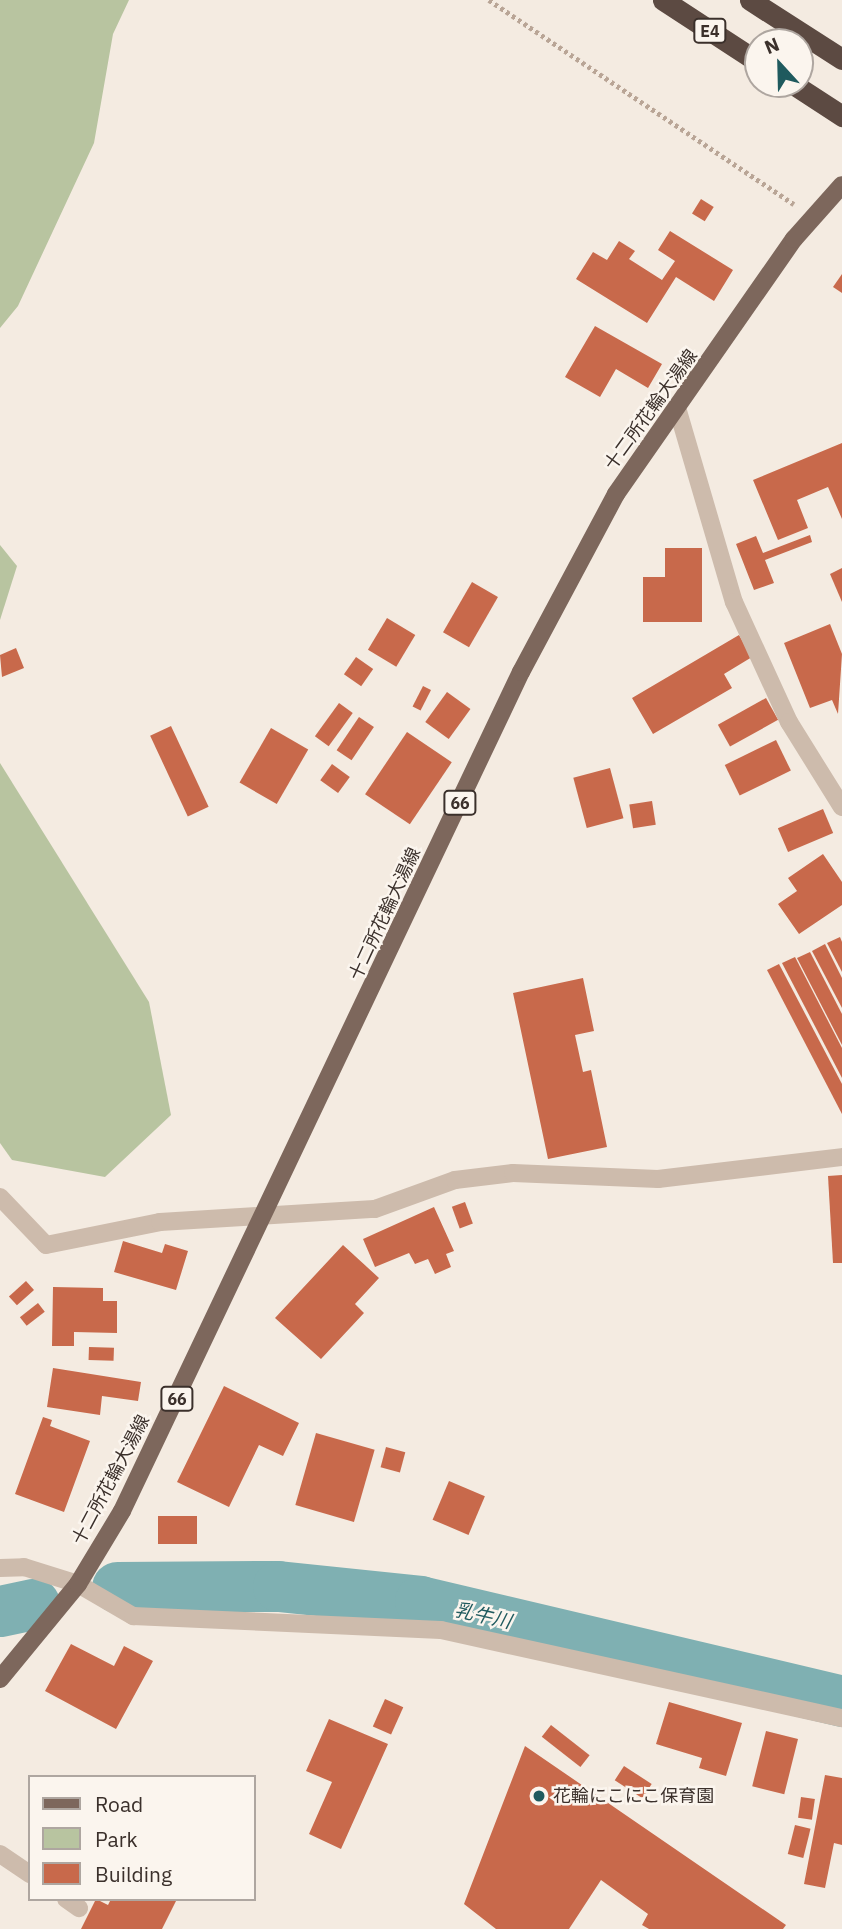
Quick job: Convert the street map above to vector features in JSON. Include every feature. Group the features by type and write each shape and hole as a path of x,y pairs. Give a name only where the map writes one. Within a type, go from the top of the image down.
{"highway":[{"name":"E4","path":"663,0 744,53"},
{"path":"750,0 842,59"},
{"path":"814,98 835,112"}],"main road":[{"name":"十二所花輪大湯線","path":"0,1679 78,1584 122,1511 270,1211 521,672 616,494 678,411 812,216 842,186"}],"street":[{"path":"678,411 734,602 789,722 842,807"},
{"path":"0,1197 46,1245 160,1222 270,1211 375,1209 455,1180 513,1172 658,1180 842,1157"},
{"path":"0,1568 24,1567 78,1584 134,1616 441,1630 842,1718"},
{"path":"0,1854 28,1873"}],"path":[{"path":"489,0 812,216"}],"green space":[{"path":"0,0 129,0 113,34 94,143 18,306 0,328"},
{"path":"0,545 17,566 0,620"},
{"path":"0,763 149,1002 171,1115 105,1177 12,1160 0,1143"}],"building":[{"path":"701,199 714,207 705,221 692,213"},
{"path":"670,231 733,270 714,301 676,277 647,323 576,279 593,252 607,260 619,241 635,251 629,259 662,280 675,261 658,250"},
{"path":"842,274 842,293 833,287"},
{"path":"595,326 662,364 648,388 616,369 600,397 565,377"},
{"path":"842,443 842,519 828,487 797,500 808,528 778,540 753,480"},
{"path":"810,535 812,542 765,560 774,583 754,590 736,544 756,536 763,553"},
{"path":"665,548 702,548 702,622 643,622 643,577 665,577"},
{"path":"842,568 842,602 830,574"},
{"path":"472,582 498,597 469,647 443,632"},
{"path":"387,618 415,635 396,667 368,650"},
{"path":"830,624 842,654 838,714 832,700 810,708 784,643"},
{"path":"739,635 752,657 724,674 732,688 653,734 632,698"},
{"path":"16,648 24,668 2,677 0,655"},
{"path":"356,657 373,669 361,686 344,674"},
{"path":"423,686 431,690 421,711 413,706"},
{"path":"447,692 470,709 449,739 425,722"},
{"path":"766,698 778,720 730,747 718,725"},
{"path":"339,703 353,713 329,746 315,736"},
{"path":"359,717 374,727 352,760 337,750"},
{"path":"171,726 209,807 188,816 150,736"},
{"path":"271,728 308,750 277,804 239,783"},
{"path":"407,732 452,762 410,824 365,794"},
{"path":"776,740 791,771 740,796 725,765"},
{"path":"332,764 350,777 338,793 320,780"},
{"path":"610,768 623,818 587,828 573,778"},
{"path":"652,801 656,825 633,828 629,805"},
{"path":"823,809 833,833 788,852 778,828"},
{"path":"823,854 842,882 842,905 799,934 778,904 797,891 788,878"},
{"path":"840,937 842,942 842,972 827,943"},
{"path":"825,944 842,978 842,1008 812,951"},
{"path":"810,952 842,1014 842,1045 797,958"},
{"path":"795,957 842,1048 842,1078 782,963"},
{"path":"779,964 842,1084 842,1114 767,970"},
{"path":"583,978 594,1031 575,1035 583,1072 591,1070 607,1147 548,1159 513,993"},
{"path":"842,1175 842,1263 833,1263 828,1176"},
{"path":"465,1202 473,1224 460,1228 452,1207"},
{"path":"434,1207 454,1251 446,1254 451,1267 435,1274 428,1259 415,1264 409,1253 375,1267 363,1239"},
{"path":"123,1241 162,1253 165,1244 188,1251 176,1290 114,1272"},
{"path":"343,1245 379,1278 355,1304 364,1313 321,1359 275,1318"},
{"path":"26,1281 34,1290 17,1305 9,1296"},
{"path":"53,1287 103,1288 103,1301 117,1301 117,1333 74,1332 74,1346 52,1346"},
{"path":"38,1303 45,1312 27,1326 20,1317"},
{"path":"89,1347 114,1348 114,1361 89,1360"},
{"path":"53,1368 141,1382 138,1401 102,1396 100,1415 47,1407"},
{"path":"224,1386 299,1423 283,1456 259,1445 229,1507 177,1482"},
{"path":"43,1417 52,1420 50,1426 90,1441 64,1512 15,1494"},
{"path":"316,1433 375,1450 354,1522 295,1505"},
{"path":"386,1447 405,1452 400,1472 381,1467"},
{"path":"449,1481 485,1496 468,1535 433,1520"},
{"path":"158,1516 197,1516 197,1544 158,1544"},
{"path":"71,1644 114,1666 124,1646 153,1661 116,1729 45,1691"},
{"path":"385,1699 403,1707 391,1735 373,1726"},
{"path":"669,1702 742,1723 726,1776 699,1768 702,1758 656,1744"},
{"path":"329,1719 388,1744 341,1849 309,1834 332,1782 306,1771"},
{"path":"551,1725 590,1755 580,1767 542,1737"},
{"path":"766,1731 798,1739 784,1794 752,1786"},
{"path":"525,1746 786,1925 783,1929 649,1929 642,1925 648,1914 601,1880 569,1929 496,1929 464,1904"},
{"path":"624,1766 652,1784 642,1798 615,1780"},
{"path":"825,1775 842,1778 842,1845 834,1843 825,1888 804,1884"},
{"path":"801,1797 815,1799 812,1820 798,1818"},
{"path":"795,1825 811,1829 803,1858 788,1854"},
{"path":"95,1901 108,1905 110,1901 176,1901 162,1929 81,1929"}],"waterway":[{"name":"乳牛川","path":"117,1587 278,1586 420,1601 842,1701"},
{"name":"乳牛川","path":"0,1611 34,1604"}],"place":[{"name":"花輪にこにこ保育園","path":"539,1796"}]}
